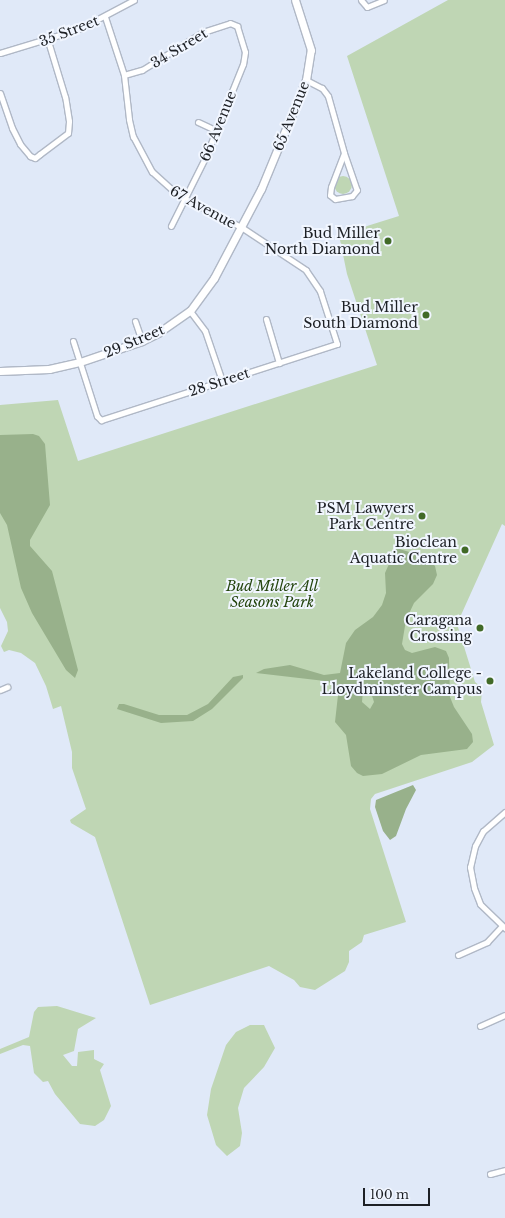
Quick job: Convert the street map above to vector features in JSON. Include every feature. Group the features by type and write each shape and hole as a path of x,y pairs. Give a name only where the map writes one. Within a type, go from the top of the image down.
{"street":[{"name":"35 Street","path":"0,53 48,41 105,17 134,0"},
{"name":"65 Avenue","path":"241,227 261,188 306,80 311,50 295,0"},
{"path":"361,0 367,7 384,0"},
{"name":"67 Avenue","path":"105,17 124,75 128,119 140,153 166,186 186,200 241,227 302,266 310,274 320,291 336,344"},
{"name":"34 Street","path":"124,75 142,70 203,32 234,23"},
{"name":"66 Avenue","path":"171,226 186,200 245,58 240,33 234,23"},
{"path":"0,92 20,144 30,156 34,158 68,133 70,128 65,97 48,41"},
{"path":"306,80 322,88 328,96 344,153 357,190 352,196 335,199 330,195 331,187 344,153"},
{"path":"198,122 215,130"},
{"name":"29 Street","path":"0,371 49,369 80,362 158,333 190,311 214,278 241,227"},
{"path":"190,311 206,331 222,381"},
{"path":"266,319 279,363"},
{"path":"135,321 142,340"},
{"path":"73,341 80,362"},
{"name":"28 Street","path":"80,362 97,416 101,420 336,344"},
{"path":"0,690 7,687"},
{"path":"458,955 487,942 503,927 480,904 474,888 470,867 475,846 483,831 505,812"},
{"path":"480,1026 505,1014"},
{"path":"490,1174 505,1170"}],"green space":[{"name":"Bud Miller All Seasons Park","path":"448,0 505,0 505,526 502,524 457,624 475,682 480,686 482,691 481,702 494,745 472,762 375,794 371,799 370,809 406,922 364,935 362,942 349,951 349,962 345,971 315,990 300,987 294,980 269,966 150,1005 95,837 71,823 70,820 86,809 72,768 72,752 61,706 53,709 46,686 35,663 21,653 9,650 4,652 1,646 8,631 7,622 0,608 0,405 58,400 78,461 377,365 347,274 340,240 367,226 399,216 347,56"},
{"path":"343,176 349,179 352,185 349,191 343,194 337,191 334,185 337,179"},
{"path":"57,1006 96,1018 78,1029 74,1051 63,1055 72,1066 77,1066 78,1052 94,1050 94,1059 104,1064 100,1070 111,1106 104,1120 95,1126 80,1124 55,1094 48,1081 43,1082 34,1073 30,1046 23,1045 0,1054 0,1049 29,1037 34,1012 38,1007"},
{"path":"250,1025 264,1025 275,1048 264,1067 244,1088 238,1108 242,1133 240,1146 227,1156 216,1145 207,1115 211,1089 226,1045 236,1032"}],"shaded area":[{"path":"33,434 39,436 45,444 50,505 30,540 30,546 52,571 78,670 75,678 66,670 32,613 21,588 7,525 0,513 0,435"},
{"path":"396,548 426,557 435,566 437,575 433,584 414,603 406,620 402,644 405,650 412,653 435,647 446,651 449,658 450,697 454,707 472,734 473,742 467,749 421,755 382,774 363,776 357,773 351,766 346,735 335,722 339,686 325,681 256,673 264,669 290,665 324,675 340,673 346,643 355,630 373,617 382,605 386,593 385,573","holes":["368,683 374,702 370,709 362,702 363,690"]},
{"path":"243,675 243,678 212,709 193,721 161,723 117,709 119,704 124,704 159,715 187,715 208,704 233,677"},
{"path":"413,785 416,790 406,809 396,836 390,840 383,831 375,807 376,800"}],"place":[{"name":"Bud Miller North Diamond","path":"388,241"},
{"name":"Bud Miller South Diamond","path":"426,315"},
{"name":"PSM Lawyers Park Centre","path":"422,516"},
{"name":"Bioclean Aquatic Centre","path":"465,550"},
{"name":"Caragana Crossing","path":"480,628"},
{"name":"Lakeland College - Lloydminster Campus","path":"490,681"}]}
